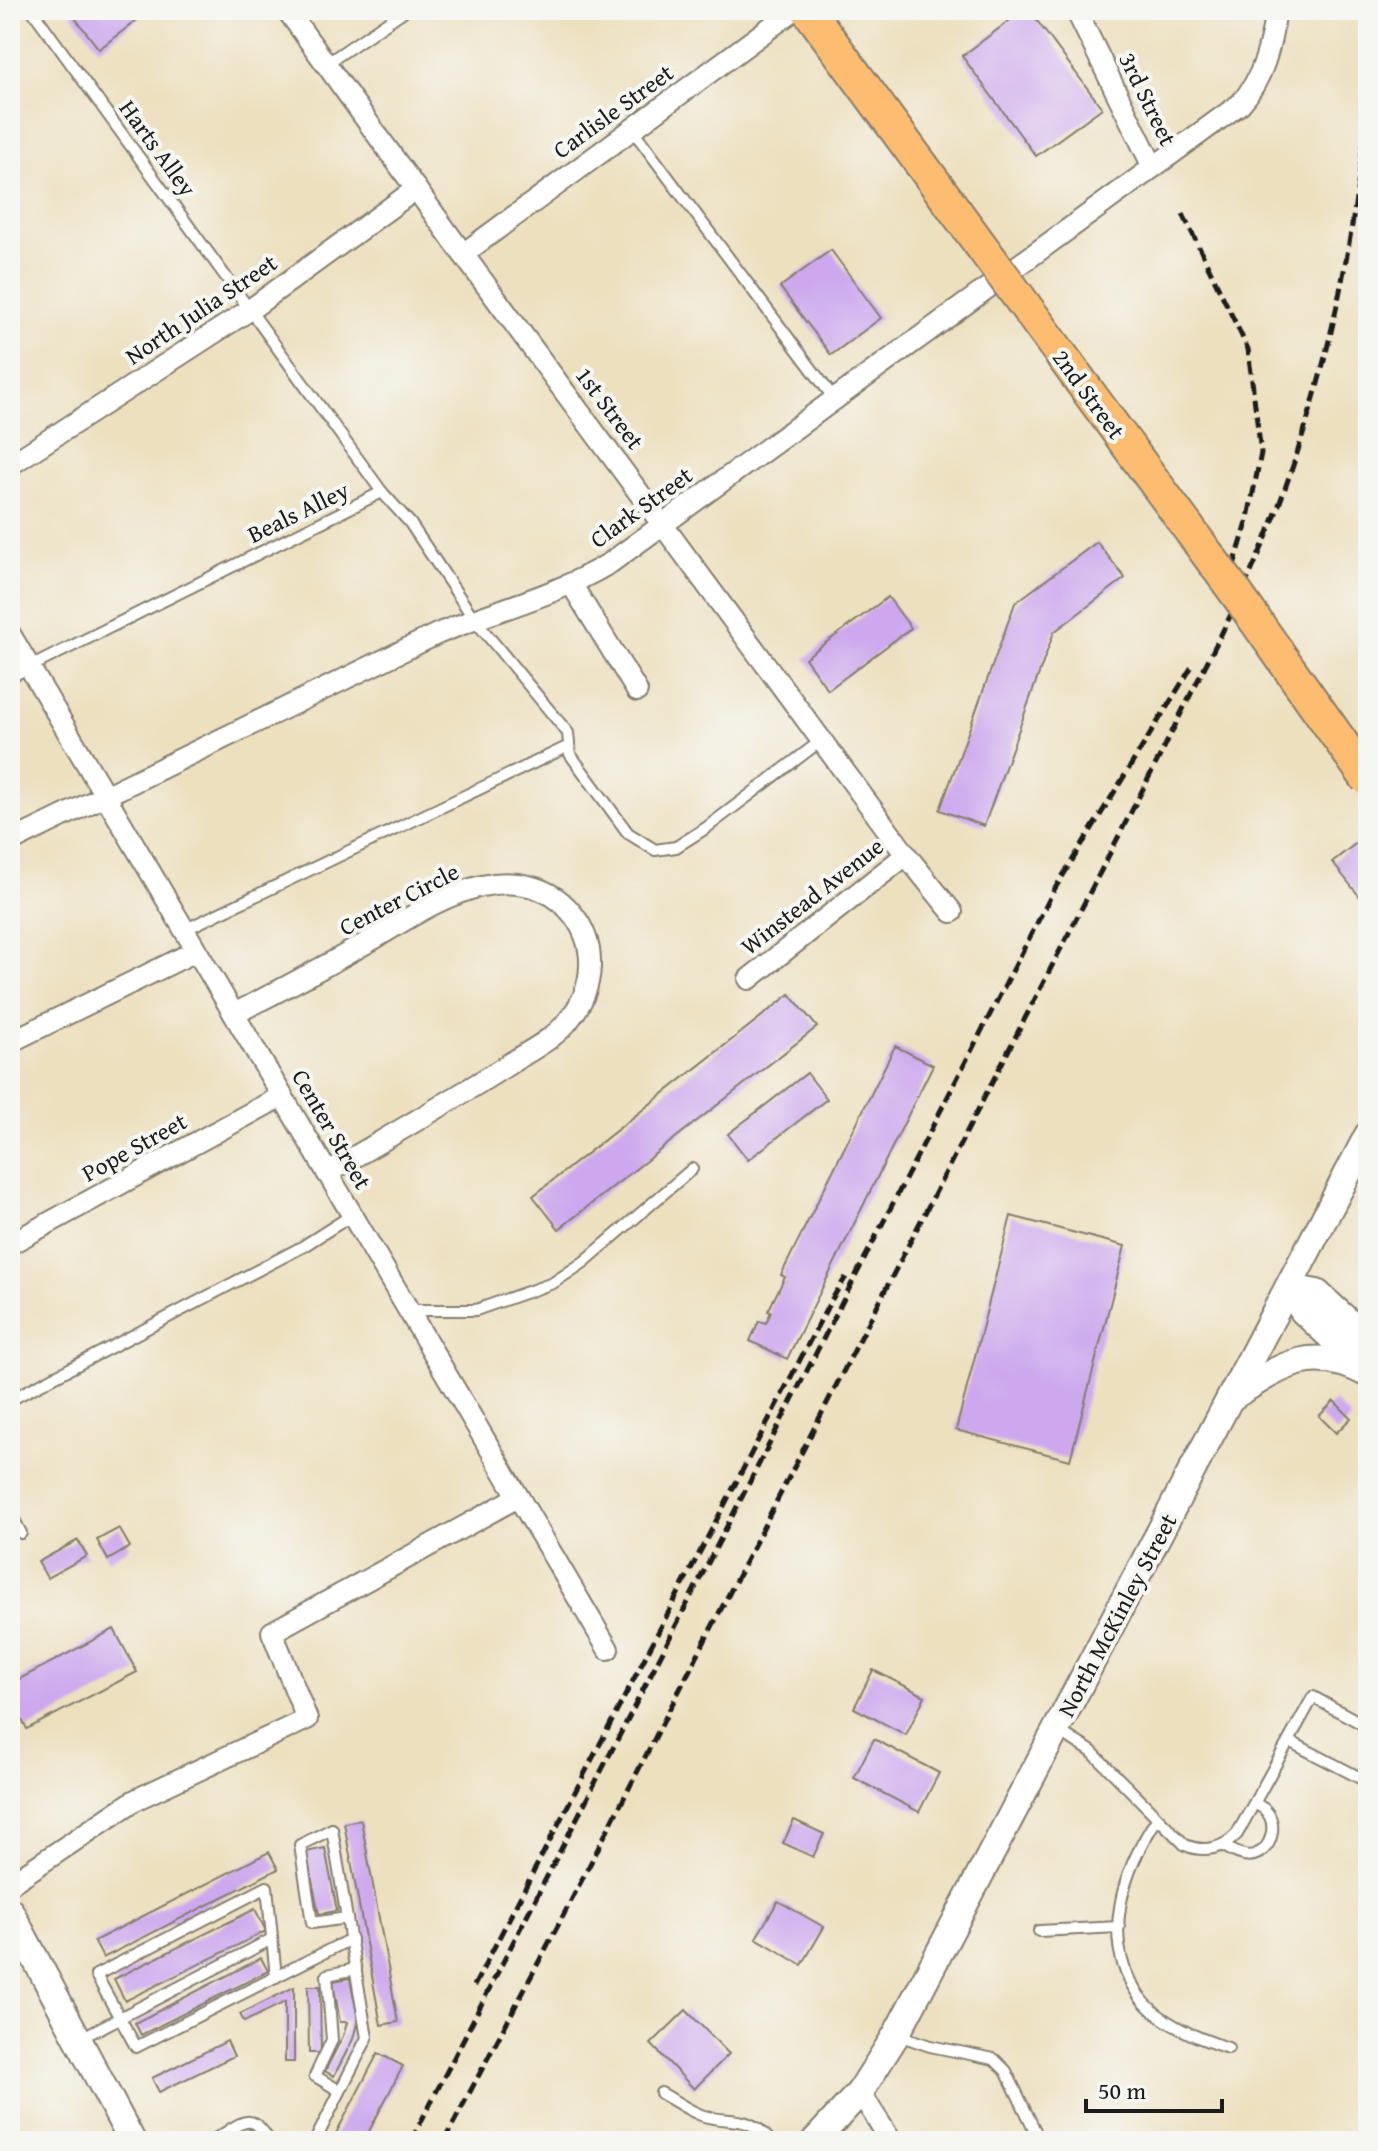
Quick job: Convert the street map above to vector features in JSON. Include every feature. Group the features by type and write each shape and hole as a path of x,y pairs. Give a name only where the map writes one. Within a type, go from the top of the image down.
{"main road":[{"name":"2nd Street","path":"808,10 1236,593 1368,780"}],"street":[{"name":"1st Street","path":"287,10 906,855 952,912"},
{"name":"Carlisle Street","path":"463,254 794,10"},
{"name":"3rd Street","path":"1076,10 1153,167"},
{"name":"Clark Street","path":"10,842 437,634 543,597 572,585 610,563 1240,104 1249,95 1266,58 1276,10"},
{"name":"North Julia Street","path":"10,465 251,309 416,189"},
{"path":"572,585 637,691"},
{"name":"Center Street","path":"10,634 608,1649"},
{"name":"Winstead Avenue","path":"749,979 906,855"},
{"name":"Center Circle","path":"234,1014 425,910 478,887 514,883 530,886 559,900 581,925 590,950 590,978 585,995 566,1024 485,1080 327,1173"},
{"path":"10,1042 196,951"},
{"name":"Pope Street","path":"10,1244 282,1096"},
{"name":"North McKinley Street","path":"815,2141 860,2092 896,2035 1368,1135"},
{"path":"1289,1288 1317,1293 1368,1340"},
{"path":"1289,1288 1303,1311 1368,1373"},
{"path":"1232,1397 1285,1366 1316,1358 1335,1359 1368,1373"},
{"path":"10,1884 135,1800 307,1719 272,1632 518,1497"},
{"path":"10,1911 132,2141"},
{"path":"860,2092 891,2141"}],"lane":[{"name":"Harts Alley","path":"32,10 251,309"},
{"path":"326,64 405,10"},
{"path":"632,129 835,400"},
{"name":"Beals Alley","path":"10,677 382,492 251,309"},
{"path":"382,492 410,523 474,619 568,733 570,754 628,833 655,850 676,847 706,828 822,740"},
{"path":"184,930 569,746"},
{"path":"408,1310 476,1310 553,1283 584,1262 692,1169"},
{"path":"10,1400 302,1247 352,1215"},
{"path":"10,1512 21,1533"},
{"path":"1223,1846 1237,1834 1313,1697 1368,1727"},
{"path":"1057,1730 1091,1751 1185,1845 1196,1849 1223,1846 1244,1855 1254,1855 1269,1842 1272,1834 1271,1820 1266,1811 1255,1803"},
{"path":"1289,1741 1368,1782"},
{"path":"1157,1819 1139,1845 1123,1887 1119,1927 1124,1960 1140,1998 1161,2017 1186,2032 1228,2048"},
{"path":"315,2141 367,2038 345,1903 332,1829 300,1845 312,1923 347,1918"},
{"path":"276,1977 267,1887 96,1975 136,2047 276,1977 351,1939"},
{"path":"1039,1931 1119,1927"},
{"path":"78,2039 272,1939"},
{"path":"340,2091 315,2076 332,2040 327,1975 356,1969"},
{"path":"896,2035 930,2046 994,2059 1006,2071 1040,2141"},
{"path":"661,2093 701,2115 740,2120 760,2128 770,2141"},
{"path":"211,2141 245,2122 253,2121 258,2123 269,2141"}],"building":[{"path":"76,10 150,10 99,49 72,14"},
{"path":"1024,10 1029,10 1102,108 1036,156 962,56"},
{"path":"831,250 881,318 831,355 780,287"},
{"path":"1097,542 1125,578 1054,632 984,826 940,810 1015,603"},
{"path":"888,597 911,628 828,690 805,658"},
{"path":"1359,841 1368,852 1368,907 1332,862"},
{"path":"790,994 817,1027 559,1229 533,1196"},
{"path":"895,1046 933,1065 787,1359 750,1341 759,1321 766,1323 771,1312 768,1311 785,1277 781,1275"},
{"path":"807,1073 827,1099 748,1160 728,1134"},
{"path":"1011,1216 1125,1246 1070,1460 956,1430"},
{"path":"1334,1401 1351,1418 1336,1433 1319,1416"},
{"path":"119,1528 130,1547 108,1560 97,1540"},
{"path":"78,1540 87,1556 47,1578 38,1562"},
{"path":"114,1629 137,1672 27,1729 10,1697 10,1684"},
{"path":"873,1670 925,1696 906,1735 854,1708"},
{"path":"874,1739 939,1773 919,1812 854,1778"},
{"path":"361,1820 398,2022 381,2025 344,1823"},
{"path":"794,1820 824,1834 813,1857 783,1843"},
{"path":"325,1848 337,1911 319,1914 306,1852"},
{"path":"269,1852 278,1869 103,1958 94,1941"},
{"path":"778,1901 824,1927 802,1965 756,1938"},
{"path":"255,1909 266,1931 125,2001 114,1979"},
{"path":"261,1958 268,1971 141,2035 135,2023"},
{"path":"350,1978 358,2019 353,2039 334,2076 325,2071 347,2022 340,2022 333,1981"},
{"path":"308,1986 320,1986 321,2053 309,2053"},
{"path":"294,1987 294,2062 285,2062 285,2002 244,2022 240,2014"},
{"path":"686,2010 729,2054 694,2089 651,2044"},
{"path":"227,2041 234,2056 159,2092 152,2078"},
{"path":"378,2053 403,2066 364,2141 332,2141"},
{"path":"254,2128 261,2141 226,2141"}],"railway":[{"path":"444,2141 572,1899 1163,750 1268,534 1313,402 1338,301 1356,198 1368,94"},
{"path":"1183,214 1248,349 1261,453 1247,523 1224,598"},
{"path":"411,2141 1054,890 1194,663"},
{"path":"474,1986 830,1302 846,1277"}]}
